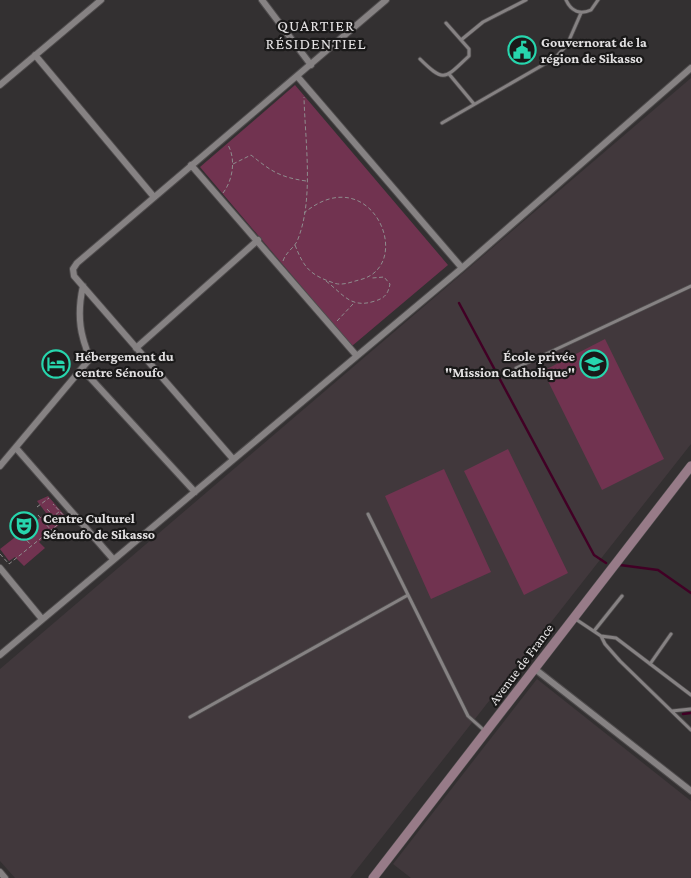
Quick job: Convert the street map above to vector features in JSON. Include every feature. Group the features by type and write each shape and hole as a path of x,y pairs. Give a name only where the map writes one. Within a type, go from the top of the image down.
{"main road":[{"name":"Avenue de France","path":"373,878 691,466"}],"street":[{"path":"0,85 101,0"},
{"path":"262,0 311,65"},
{"path":"233,459 136,348 73,272 77,263 386,0"},
{"path":"35,55 154,197"},
{"path":"0,655 462,268 691,68"},
{"path":"297,76 462,268"},
{"path":"192,166 356,355"},
{"path":"136,348 258,240"},
{"path":"0,466 83,370 88,361 89,353 83,338 78,308 84,286"},
{"path":"83,370 195,492"},
{"path":"16,448 113,559"},
{"path":"0,568 42,619"},
{"path":"535,669 691,791"},
{"path":"0,872 5,878"}],"lane":[{"path":"461,40 483,22 526,0"},
{"path":"566,0 572,9 582,13 592,10 598,0"},
{"path":"442,123 555,58 567,45 582,13"},
{"path":"420,59 438,76 448,74 469,56 469,49 446,23"},
{"path":"448,74 474,104"},
{"path":"516,368 691,286"},
{"path":"368,514 468,716 486,732"},
{"path":"190,717 408,595"},
{"path":"594,632 622,596"},
{"path":"574,618 601,636 616,638 691,696"},
{"path":"650,664 671,634"},
{"path":"601,636 605,644 620,661 691,730"},
{"path":"671,711 691,709"}],"path":[{"path":"280,266 286,251 295,245 298,240 307,202 304,95 309,91"},
{"path":"219,197 226,190 233,164 229,146 222,139"},
{"path":"233,164 251,155 272,171 291,179 306,181"},
{"path":"304,213 327,198 339,196 353,199 376,214 386,238 383,265 371,278"},
{"path":"295,245 302,264 317,277 339,285 384,277 390,284 383,299 363,305 353,303 325,280"},
{"path":"331,327 353,303"},
{"path":"37,507 56,493"},
{"path":"0,554 9,564 66,518 53,504"},
{"path":"47,509 60,523"},
{"path":"45,523 60,511"},
{"path":"38,516 58,538"},
{"path":"18,531 32,546"}],"shaded area":[{"path":"691,78 691,444 350,878 15,878 0,861 0,669"},
{"path":"295,85 448,265 352,346 200,167"},
{"path":"605,339 664,459 602,490 543,371"},
{"path":"508,449 568,573 524,595 464,471"},
{"path":"444,469 491,572 431,599 385,496"},
{"path":"48,496 67,518 39,542 45,548 24,566 15,557 9,561 0,549 46,513 37,501"},
{"path":"537,679 691,801 691,878 411,878 393,864"}],"waterway":[{"path":"459,303 594,555 606,563"},
{"path":"620,565 658,570 691,593"},
{"path":"683,714 691,713"}],"place":[{"name":"Gouvernorat de la région de Sikasso","path":"522,50"},
{"name":"Hébergement du centre Sénoufo","path":"56,364"},
{"name":"École privée \"Mission Catholique\"","path":"594,364"},
{"name":"Centre Culturel Sénoufo de Sikasso","path":"24,526"}],"district":[{"name":"QUARTIER RÉSIDENTIEL","path":"316,34"}]}
